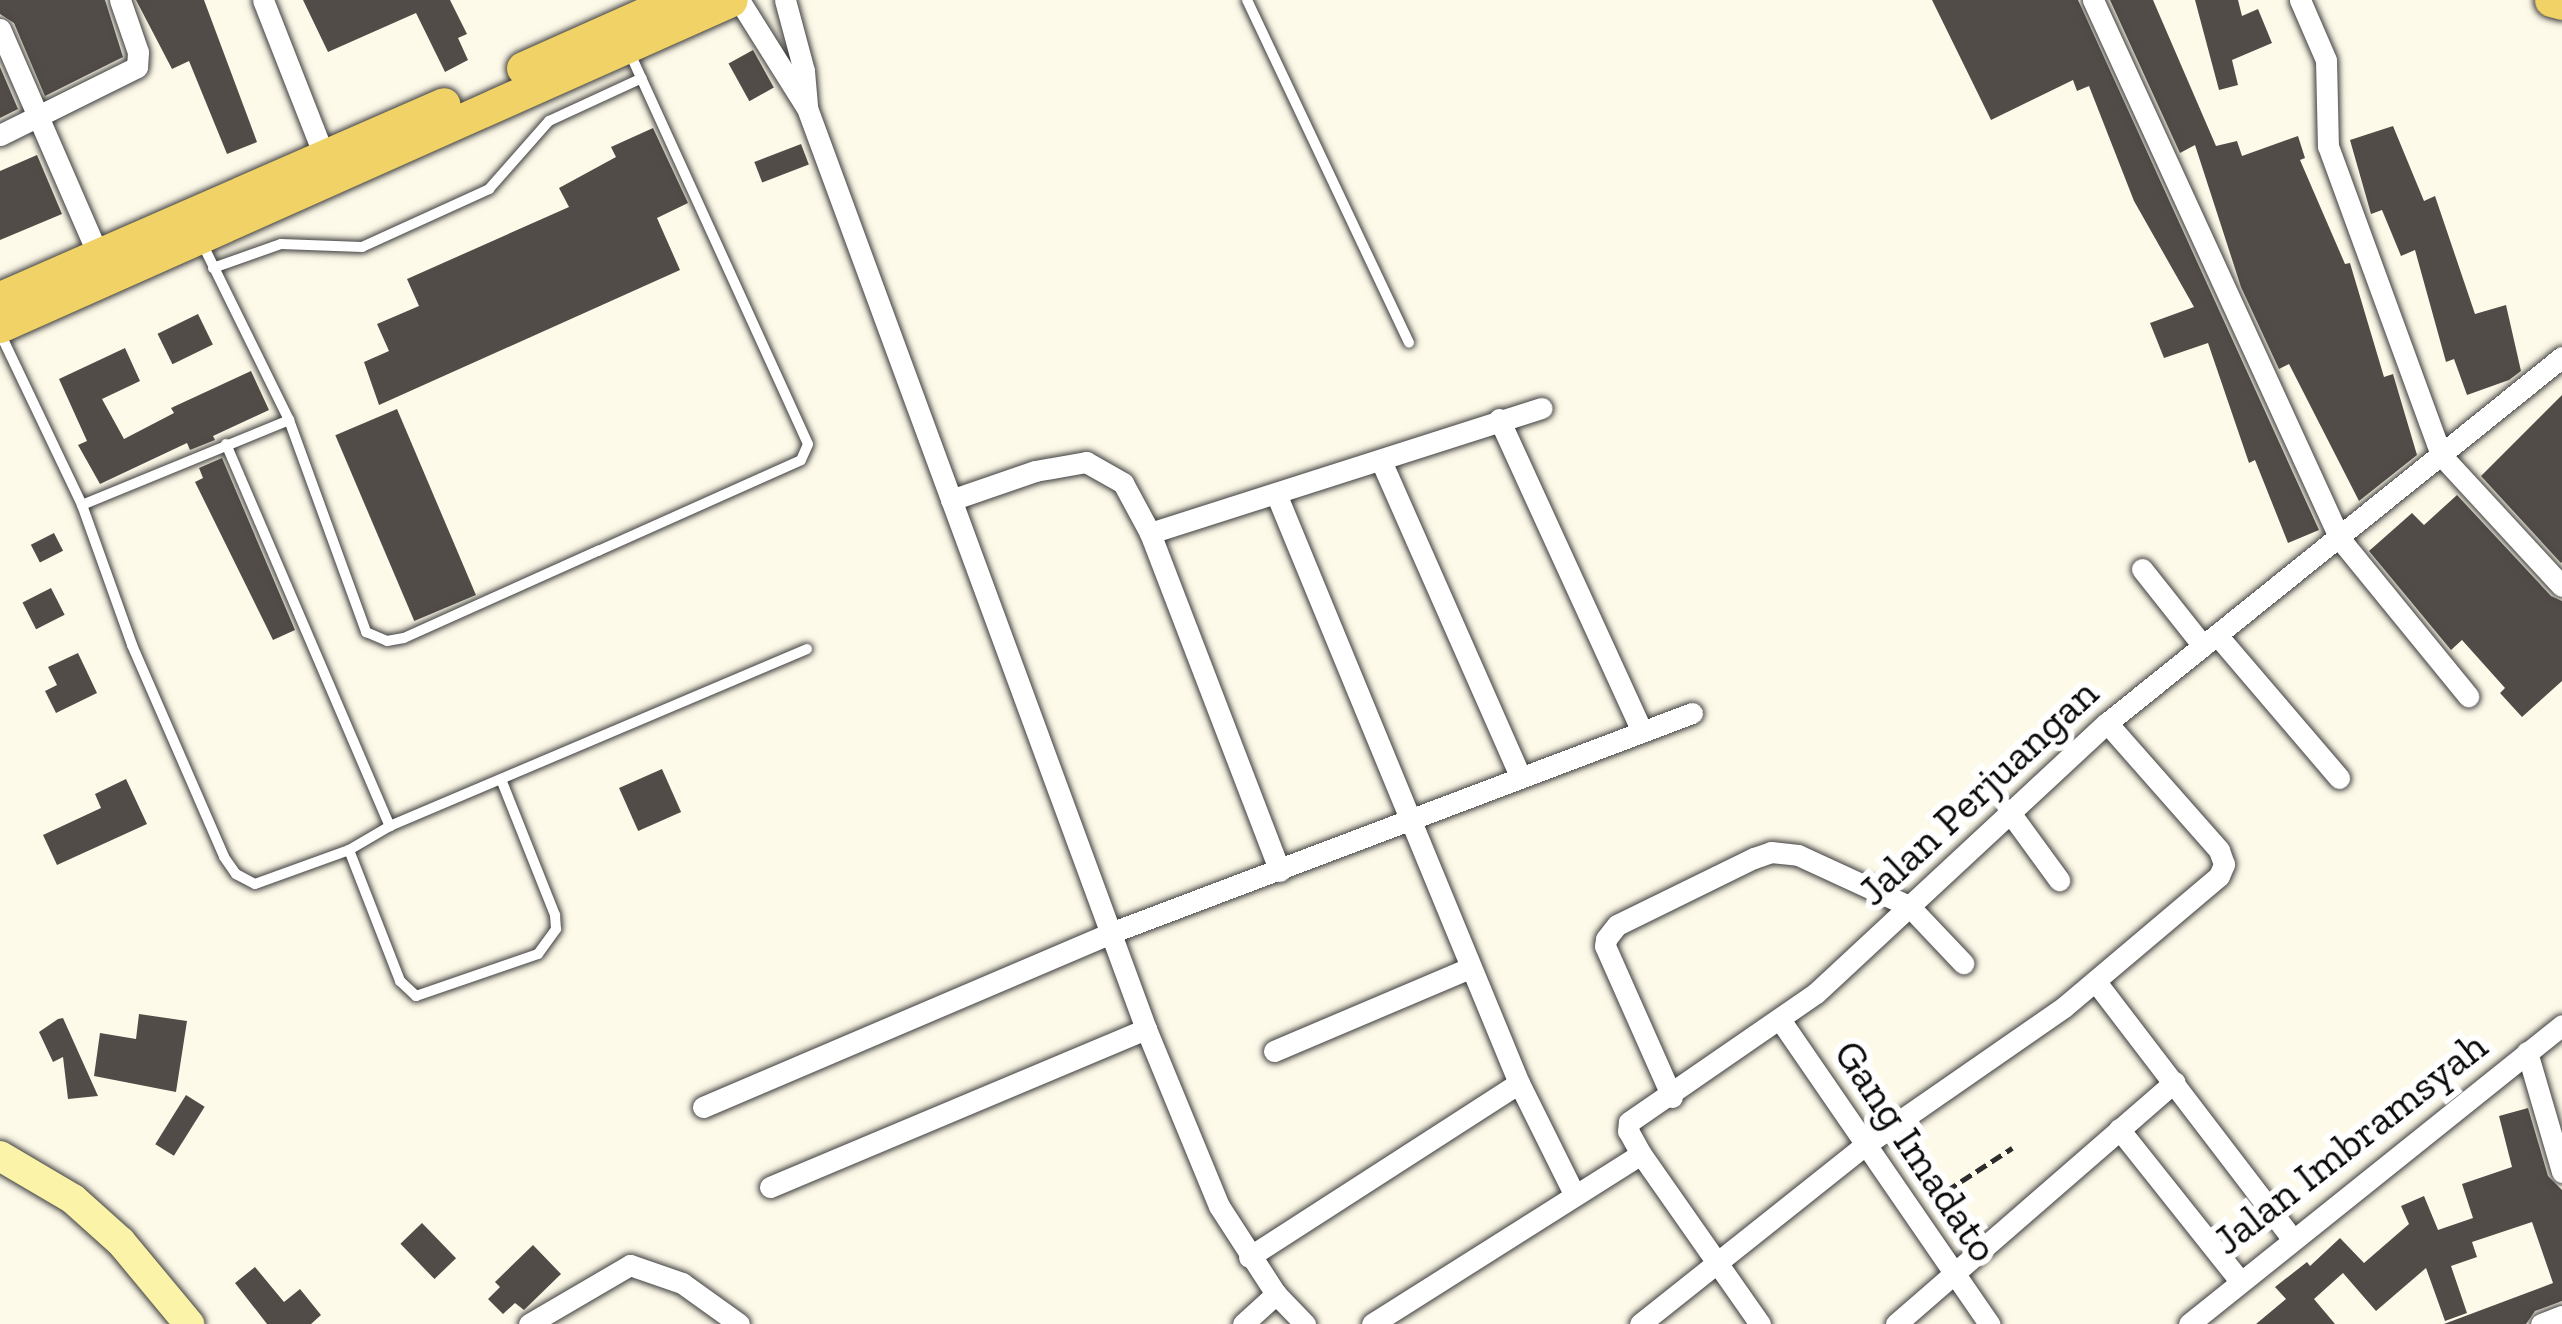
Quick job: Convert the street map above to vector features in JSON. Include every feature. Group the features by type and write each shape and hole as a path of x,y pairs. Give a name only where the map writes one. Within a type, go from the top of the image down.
{"main road":[{"path":"0,330 610,40 676,0"},
{"path":"0,298 323,153 610,40 735,0"},
{"path":"2551,0 2562,3"},
{"path":"0,1156 73,1199 121,1242 189,1324"}],"street":[{"path":"0,135 137,68 138,52 120,0"},
{"path":"262,0 323,153"},
{"path":"735,0 806,108 1146,1029 1219,1206 1249,1257 1305,1324"},
{"path":"785,0 804,71 806,108"},
{"path":"2093,0 2340,538 2468,695"},
{"path":"2300,0 2326,60 2328,146 2441,455 2562,586"},
{"path":"0,29 99,257"},
{"name":"Jalan Perjuangan","path":"1641,1154 1628,1131 1630,1123 1780,1022 2107,723 2558,366"},
{"path":"1150,533 1382,463 1542,408"},
{"path":"1499,419 1642,732"},
{"path":"951,500 1035,471 1086,462 1123,483 1150,533 1280,871"},
{"path":"1382,463 1521,778"},
{"path":"1277,496 1519,1083 1574,1192"},
{"path":"2141,569 2339,778"},
{"path":"704,1107 1113,932 1692,713"},
{"path":"1640,1324 1865,1145 2096,982 2219,876 2224,864 2219,850 2107,723"},
{"path":"2008,810 2059,880"},
{"path":"1672,1096 1605,946 1617,925 1771,852 1798,855 1910,906 1963,963"},
{"path":"1274,1051 1470,968"},
{"path":"2096,982 2292,1238"},
{"name":"Gang Imadato","path":"1780,1022 1989,1324"},
{"name":"Jalan Imbramsyah","path":"2189,1324 2562,1025"},
{"path":"770,1187 1146,1029"},
{"path":"2527,1052 2562,1172"},
{"path":"1896,1324 2174,1082"},
{"path":"1249,1257 1519,1083"},
{"path":"2119,1130 2239,1280"},
{"path":"1382,1321 1574,1192 1641,1154 1760,1324"},
{"path":"529,1324 630,1265 682,1283 740,1324"},
{"path":"1243,1324 1276,1294"},
{"path":"2541,1324 2562,1316"}],"lane":[{"path":"1246,0 1409,343"},
{"path":"199,236 289,420 359,620 365,632 387,641 801,460 807,452 806,434 643,78 610,40"},
{"path":"213,268 281,244 362,247 489,189 549,121 643,78"},
{"path":"0,330 82,505 132,645 236,874 255,884 349,850 390,826 807,650"},
{"path":"82,505 289,420"},
{"path":"226,444 390,826"},
{"path":"349,850 400,981 416,996 538,954 556,929 555,915 501,779"}],"path":[{"path":"1911,1215 2012,1148"}],"building":[{"path":"0,0 105,0 123,57 45,96 14,23 0,14"},
{"path":"136,0 204,0 257,142 227,154 189,61 172,69"},
{"path":"303,0 450,0 467,34 458,38 468,60 445,72 416,13 328,52"},
{"path":"1932,0 2078,0 2319,530 2288,543 2255,460 2249,463 2208,343 2164,358 2150,323 2194,307 2134,201 2089,86 2077,91 2073,80 1991,120"},
{"path":"2110,0 2153,0 2216,146 2237,141 2242,156 2298,136 2305,158 2300,160 2345,264 2350,263 2384,377 2393,374 2417,455 2359,501 2289,364 2279,369 2241,287 2195,145 2180,153"},
{"path":"2195,0 2238,0 2242,16 2258,9 2272,43 2232,60 2238,85 2219,90"},
{"path":"753,50 774,88 749,101 729,64"},
{"path":"0,67 18,109 0,118"},
{"path":"2393,126 2424,201 2435,196 2475,314 2506,305 2521,371 2509,380 2467,395 2454,359 2446,362 2415,250 2401,256 2382,210 2371,214 2350,140"},
{"path":"653,128 688,203 657,218 680,270 379,405 364,362 389,351 377,324 419,306 407,279 569,207 559,188 616,157 611,147"},
{"path":"801,144 809,165 762,182 754,162"},
{"path":"37,155 62,214 0,240 0,171"},
{"path":"198,314 213,345 172,364 158,334"},
{"path":"125,348 140,381 102,399 124,439 174,413 171,408 251,371 269,410 213,436 215,440 190,450 187,443 100,484 78,445 87,441 59,379"},
{"path":"2562,395 2562,562 2561,563 2481,476"},
{"path":"397,409 476,595 414,621 335,435"},
{"path":"222,458 295,630 273,640 195,482 203,478 199,468"},
{"path":"2457,495 2551,596 2562,601 2562,681 2522,717 2500,693 2505,688 2462,640 2451,650 2369,551 2412,513 2424,525"},
{"path":"54,533 63,551 40,563 31,545"},
{"path":"51,588 65,615 36,629 22,603"},
{"path":"78,653 97,693 56,713 45,691 57,685 48,667"},
{"path":"662,769 681,812 638,831 619,788"},
{"path":"126,779 147,824 57,865 43,835 101,808 95,794"},
{"path":"139,1014 187,1021 176,1092 94,1076 100,1033 136,1039"},
{"path":"63,1018 98,1096 68,1099 63,1057 53,1062 39,1032"},
{"path":"186,1095 205,1107 174,1156 155,1144"},
{"path":"2528,1108 2548,1176 2562,1190 2562,1301 2535,1311 2526,1324 2444,1324 2553,1283 2532,1222 2472,1242 2477,1257 2451,1266 2467,1313 2445,1321 2426,1268 2376,1311 2343,1273 2314,1299 2335,1324 2256,1324 2286,1299 2275,1287 2307,1262 2310,1266 2340,1238 2364,1263 2409,1224 2401,1206 2424,1196 2438,1230 2473,1218 2462,1184 2512,1167 2499,1116"},
{"path":"422,1223 456,1258 434,1279 400,1244"},
{"path":"533,1245 561,1274 524,1310 515,1303 503,1314 488,1299 500,1287 495,1282"},
{"path":"255,1267 284,1302 300,1289 321,1315 311,1324 267,1324 235,1283"}]}
